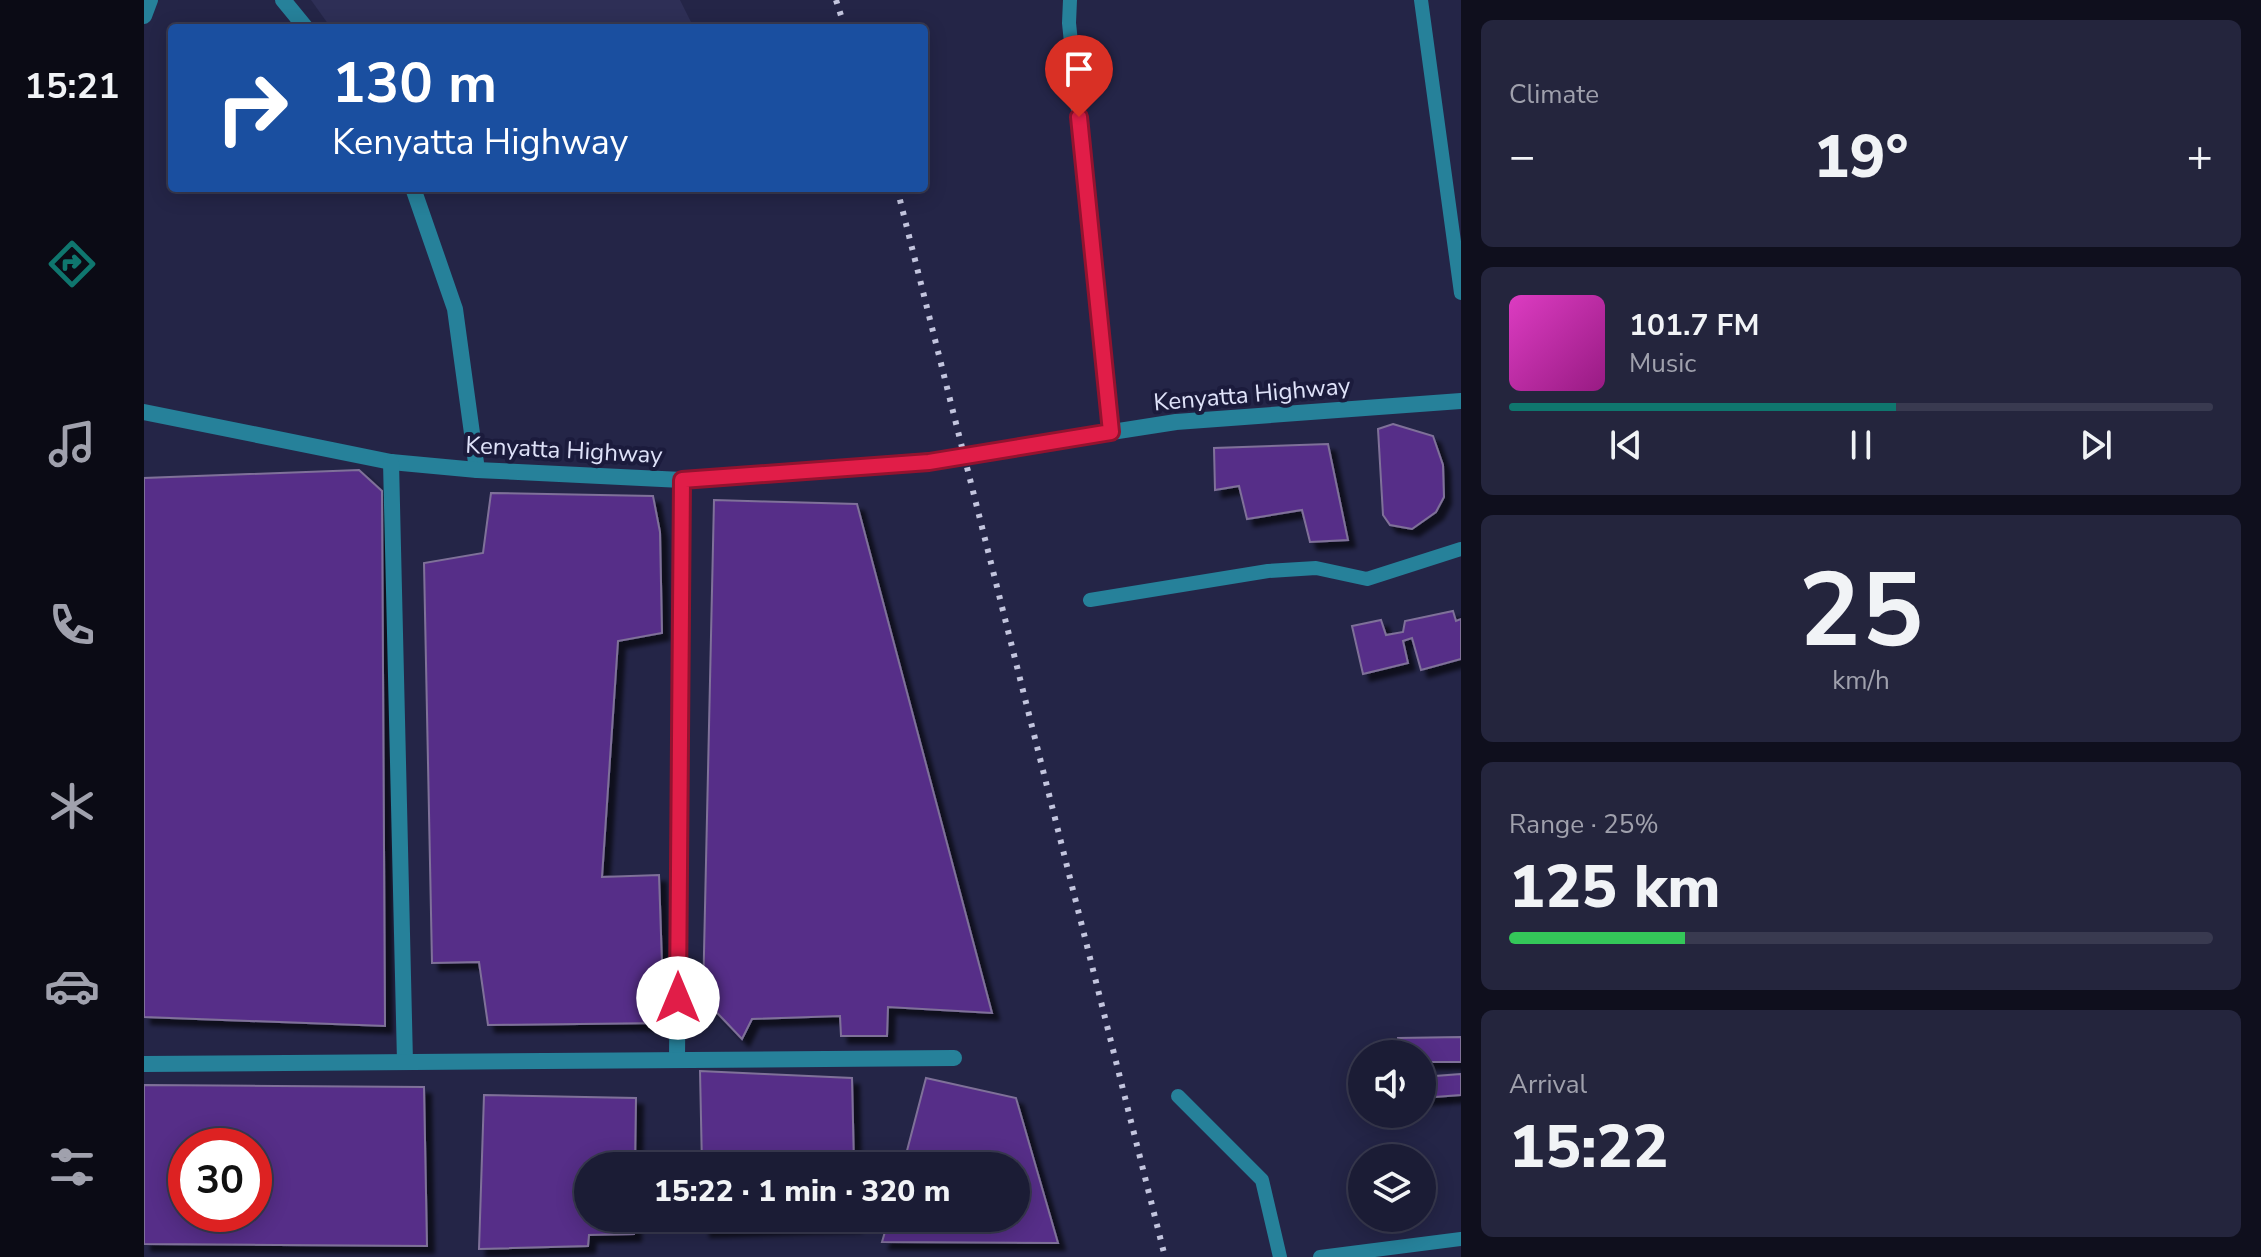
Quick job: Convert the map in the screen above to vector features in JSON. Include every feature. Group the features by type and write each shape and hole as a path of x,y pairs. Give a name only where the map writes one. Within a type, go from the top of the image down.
{"street":[{"path":"144,16 150,0"},
{"path":"283,0 303,24"},
{"path":"414,192 455,309 477,470"},
{"name":"Kenyatta Highway","path":"144,412 391,462 477,470 682,480 948,459 1176,422 1461,401"},
{"path":"391,462 405,1062"},
{"path":"677,1059 682,480"},
{"path":"144,1064 954,1058"}],"lane":[{"path":"1070,0 1111,432"},
{"path":"1421,0 1461,293"},
{"path":"1090,600 1268,571 1316,568 1367,579 1461,549"},
{"path":"1178,1096 1262,1180 1280,1257"},
{"path":"1320,1257 1461,1239"}],"shaded area":[{"path":"311,0 680,0 692,24 328,24"}],"building":[{"path":"1393,424 1433,436 1443,465 1444,497 1436,512 1412,529 1390,525 1383,515 1378,429"},
{"path":"1328,444 1348,540 1310,542 1302,510 1247,519 1239,486 1215,490 1214,448"},
{"path":"359,470 382,491 385,1026 144,1017 144,478"},
{"path":"491,493 653,496 660,532 662,633 618,641 602,877 659,875 664,1023 488,1025 479,962 432,963 424,563 483,553"},
{"path":"714,500 857,504 992,1013 888,1007 887,1036 841,1036 840,1016 752,1019 742,1039 703,998"},
{"path":"1453,611 1456,621 1461,619 1461,659 1421,670 1412,638 1403,641 1408,663 1363,674 1352,626 1381,620 1386,635 1403,632 1405,621"},
{"path":"1461,1037 1461,1062 1436,1062 1436,1040 1398,1038"},
{"path":"700,1071 852,1078 854,1152 702,1152"},
{"path":"1461,1074 1461,1095 1436,1097 1436,1076"},
{"path":"926,1078 1016,1098 1058,1243 882,1242 885,1232 1030,1232 1030,1152 907,1152"},
{"path":"144,1085 424,1087 427,1246 144,1244"},
{"path":"484,1095 636,1098 635,1152 574,1152 574,1232 634,1234 589,1235 588,1246 479,1249"}],"railway":[{"path":"836,0 844,24"},
{"path":"898,192 1165,1257"}],"route":[{"path":"678,998 682,480 929,462 1111,432 1079,117"}]}
